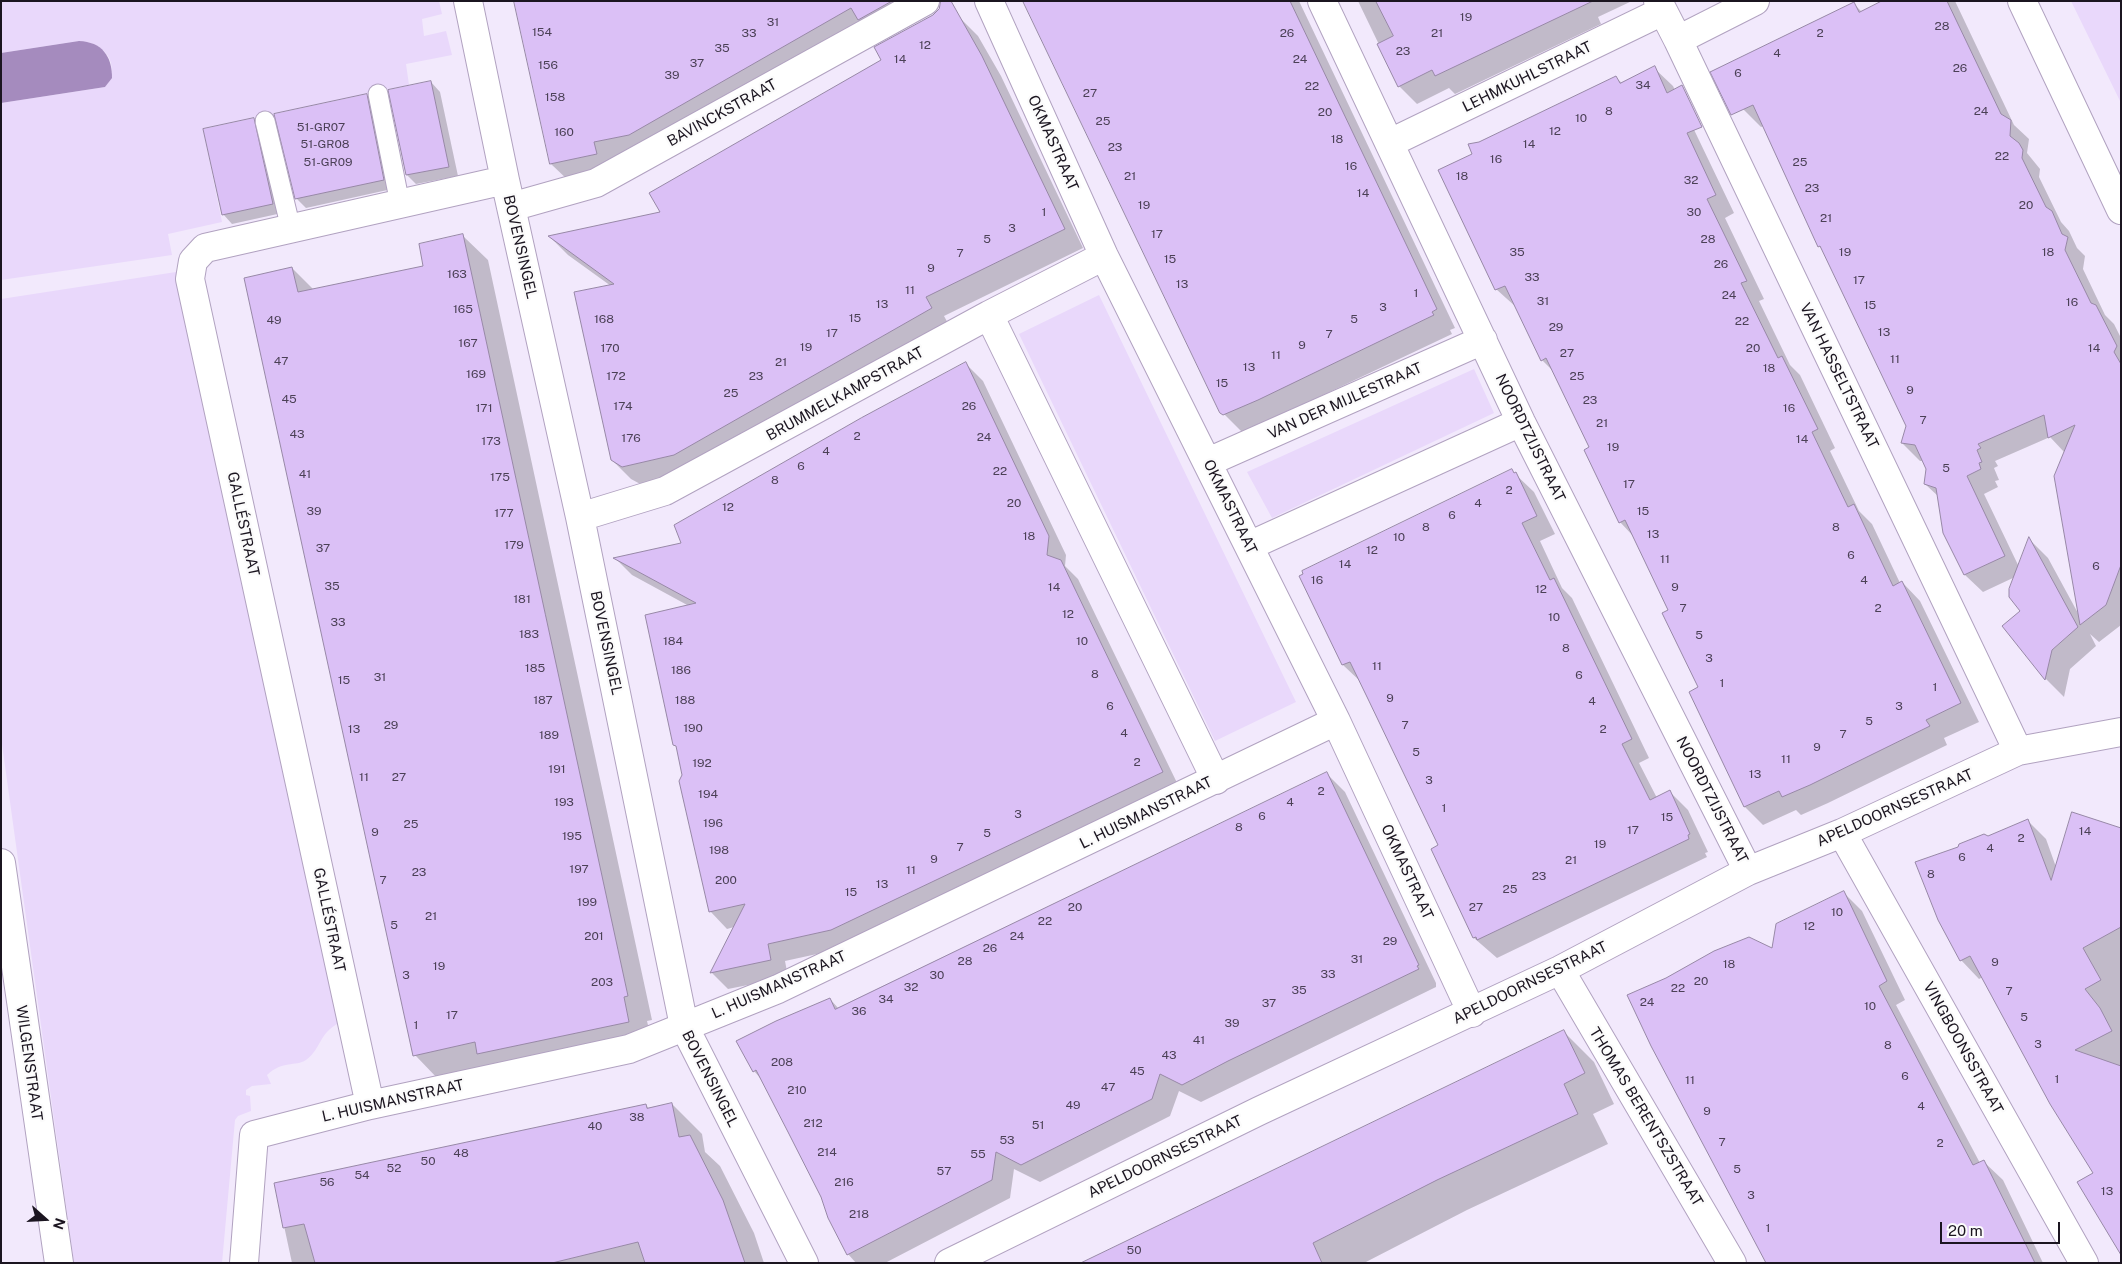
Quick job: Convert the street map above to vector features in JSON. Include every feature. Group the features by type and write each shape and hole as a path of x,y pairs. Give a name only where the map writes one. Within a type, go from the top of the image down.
{"street":[{"name":"BOVENSINGEL","path":"468,1 505,180 580,517 684,1026 804,1263"},
{"name":"BAVINCKSTRAAT","path":"511,207 596,183 925,1"},
{"name":"OKMASTRAAT","path":"989,1 1104,256 1336,721 1472,1013"},
{"name":"NOORDTZIJSTRAAT","path":"1322,1 1521,422 1748,871"},
{"path":"1678,40 1755,1"},
{"path":"2022,1 2121,210"},
{"name":"LEHMKUHLSTRAAT","path":"1390,143 1660,6"},
{"name":"VAN HASSELTSTRAAT","path":"1660,6 1678,40 2018,752"},
{"name":"GALLÉSTRAAT","path":"370,1105 190,279 193,261 205,248 505,180"},
{"name":"BRUMMELKAMPSTRAAT","path":"580,517 665,491 989,315 1104,256"},
{"path":"989,315 1216,780"},
{"name":"VAN DER MIJLESTRAAT","path":"1208,462 1482,340"},
{"path":"1248,546 1521,422"},
{"name":"L. HUISMANSTRAAT","path":"244,1263 254,1135 370,1105 629,1048 778,989 1336,721"},
{"name":"APELDOORNSESTRAAT","path":"950,1263 1259,1110 1472,1013 1560,970 1748,871 1842,833 2018,752 2121,732"},
{"name":"VINGBOONSSTRAAT","path":"1842,833 2084,1263"},
{"name":"WILGENSTRAAT","path":"1,863 6,936 59,1263"},
{"name":"THOMAS BERENTSZSTRAAT","path":"1560,970 1732,1263"}],"lane":[{"path":"378,94 400,204"},
{"path":"265,121 291,228"}],"shaded area":[{"path":"1,1 439,1 442,14 422,19 424,36 446,31 452,55 406,64 409,85 203,129 222,222 168,234 172,255 1,280 1,103 105,87 112,70 108,56 103,50 88,42 79,41 1,53"},
{"path":"2071,1 2121,1 2121,103"},
{"path":"79,41 100,47 108,57 112,78 105,87 1,103 1,53"},
{"path":"176,272 339,1023 327,1032 315,1051 306,1060 278,1067 267,1075 271,1084 252,1086 246,1090 246,1095 250,1096 251,1111 238,1116 235,1120 222,1263 74,1263 1,737 1,299"},
{"path":"1099,295 1296,702 1215,741 1019,334"},
{"path":"1474,369 1494,413 1272,518 1247,472"}],"building":[{"path":"514,1 892,1 858,20 851,8 629,135 594,142 597,154 550,164"},
{"path":"941,1 951,1 982,56 1065,229 926,297 932,308 674,455 622,467 611,460 574,292 614,284 548,236 660,212 649,193 881,60 874,47 933,15 939,9"},
{"path":"1023,1 1290,1 1437,309 1432,312 1434,315 1258,400 1223,415 1220,413"},
{"path":"1376,1 1593,1 1435,76 1432,70 1398,87 1377,44 1393,36"},
{"path":"1882,1 1947,1 2001,114 2011,120 2010,136 2019,143 2023,150 2022,158 2046,207 2052,211 2062,234 2068,237 2065,250 2091,303 2096,305 2117,346 2114,352 2121,364 2121,565 2106,605 2080,625 2054,476 2075,425 2048,438 2044,415 1978,444 1981,448 1977,450 1982,462 1979,463 1981,469 1967,476 2005,556 1964,575 1943,533 1936,488 1924,484 1926,469 1915,445 1901,443 1906,426 1820,246 1818,247 1753,105 1731,115 1710,72 1854,2 1859,12"},
{"path":"1655,66 1667,93 1682,85 1702,127 1687,133 1716,195 1707,199 1747,281 1741,283 1778,358 1782,356 1818,429 1812,432 1848,507 1854,504 1893,586 1902,581 1961,703 1926,720 1930,726 1810,785 1782,797 1779,791 1744,807 1689,692 1698,687 1662,613 1668,610 1625,520 1619,523 1584,450 1589,447 1546,358 1541,361 1505,286 1495,290 1438,170 1472,154 1468,144 1479,142 1616,76 1620,83"},
{"path":"431,81 449,167 406,175 388,90"},
{"path":"367,94 384,180 295,199 274,114"},
{"path":"254,118 273,204 222,215 203,129"},
{"path":"463,234 628,996 624,997 629,1022 477,1054 475,1042 413,1056 244,278 292,267 298,292 423,266 419,244"},
{"path":"966,362 1049,536 1047,555 1061,560 1163,772 831,930 768,944 771,960 710,973 745,904 709,912 679,781 682,775 676,746 673,745 645,615 696,603 613,558 681,543 674,525 861,418"},
{"path":"1512,469 1514,473 1516,472 1537,516 1522,523 1550,580 1554,578 1632,739 1622,744 1650,800 1670,790 1690,834 1688,835 1689,839 1477,940 1476,937 1473,938 1431,849 1438,845 1350,662 1342,665 1299,576 1303,574 1302,571"},
{"path":"2029,537 2078,627 2052,650 2045,680 2002,626 2020,611 2009,597 2009,589"},
{"path":"1327,772 1419,965 1417,966 1419,969 1182,1085 1160,1074 1152,1099 1021,1165 996,1152 992,1180 847,1255 828,1218 821,1197 756,1070 753,1072 736,1041 776,1021 830,998 835,1009"},
{"path":"2072,812 2121,828 2121,927 2083,948 2101,980 2085,989 2100,1008 2112,1031 2075,1050 2121,1066 2121,1255 2077,1182 2093,1173 2050,1104 1970,956 1960,961 1938,920 1915,862 1958,847 1959,844 1984,834 1988,836 2028,819 2051,880"},
{"path":"1844,891 1887,981 1879,986 1973,1165 1984,1160 2035,1263 1766,1263 1651,1046 1627,995 1666,978 1714,951 1749,937 1772,948 1776,924"},
{"path":"1564,1030 1585,1073 1564,1084 1578,1114 1437,1180 1313,1243 1322,1263 1081,1263"},
{"path":"672,1103 679,1137 690,1135 723,1200 745,1263 645,1263 638,1242 552,1263 315,1263 304,1224 283,1228 274,1183 646,1104 647,1108"}]}
